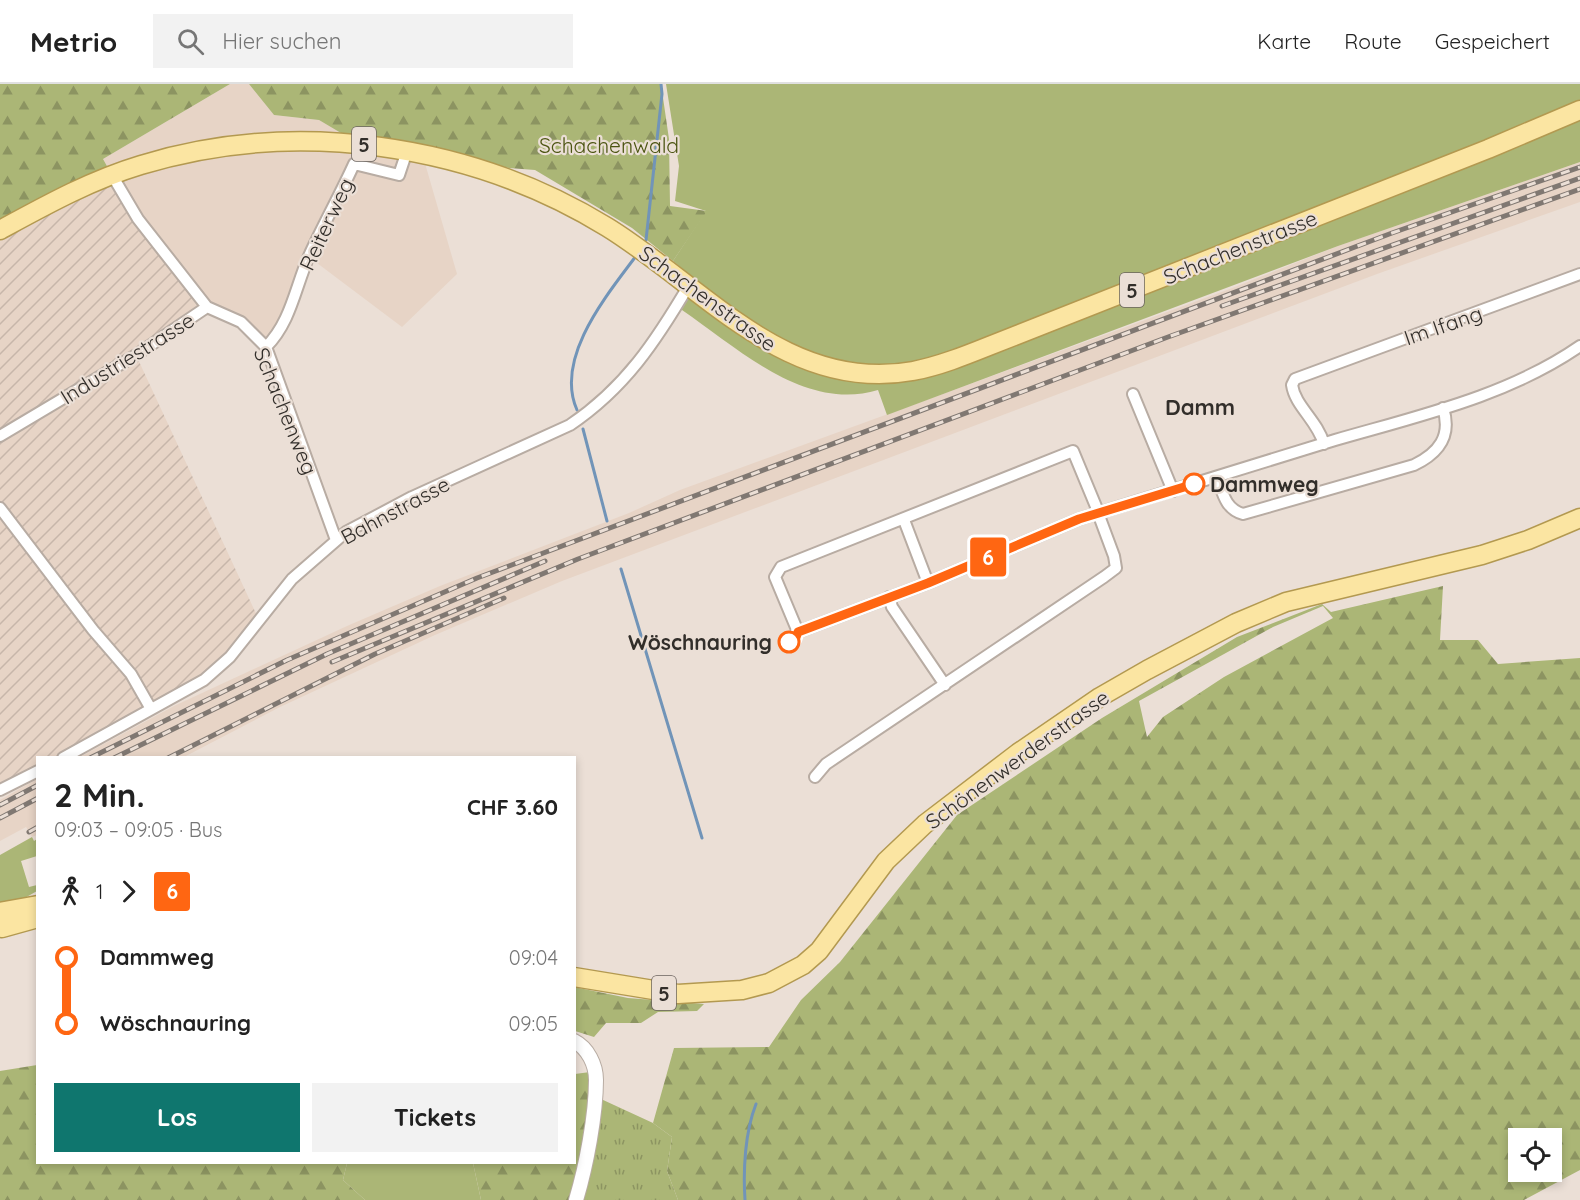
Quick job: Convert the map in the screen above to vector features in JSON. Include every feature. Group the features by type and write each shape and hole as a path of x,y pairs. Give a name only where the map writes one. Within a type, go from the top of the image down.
{"main road":[{"name":"Schachenstrasse","path":"0,230 69,192 168,157 246,143 330,141 407,151 449,161 543,193 606,226 752,333 798,358 842,372 875,374 912,371 989,346 1466,158 1580,110"},
{"name":"Schönenwerderstrasse","path":"576,977 678,994 749,989 769,983 803,965 833,935 886,861 924,824 1018,753 1100,697 1236,623 1286,602 1482,555 1528,540 1580,518"},
{"path":"0,923 36,906"},
{"path":"0,923 36,918"}],"street":[{"name":"Reiterweg","path":"266,347 281,332 309,257 354,164 399,175 407,151"},
{"name":"Industriestrasse","path":"0,436 136,355 207,307 138,219 112,175"},
{"name":"Im Ifang","path":"1324,444 1319,428 1293,394 1292,385 1296,379 1580,274"},
{"name":"Bahnstrasse","path":"67,756 193,687 230,657 292,579 336,540 412,497 570,425 608,397 631,372 689,285"},
{"name":"Schachenweg","path":"207,307 241,322 266,347 336,540"},
{"path":"815,777 826,764 1116,568 1098,513 1073,450 904,520 781,567 775,577 798,632 928,583 1098,513 1443,408 1507,384 1580,346"},
{"path":"1133,394 1173,491"},
{"path":"1218,477 1226,501 1235,512 1243,514 1414,465 1432,456 1440,444 1447,422 1443,408"},
{"path":"0,508 93,630 131,674 152,710"},
{"path":"904,520 928,583"},
{"path":"889,597 892,607 945,685"},
{"path":"0,790 36,772"},
{"path":"576,1042 586,1049 596,1079 586,1163 576,1200"}],"shaded area":[{"path":"230,84 249,84 274,115 319,120 346,136 420,146 457,274 402,327 309,257 266,347 254,335 216,313 138,219 103,159"},
{"path":"1580,162 1580,202 1377,274 562,581 435,635 280,707 186,756 82,756 174,706 440,586 629,513 680,490 1227,290 1338,246"},
{"path":"112,175 207,307 136,355 259,620 204,680 65,756 36,756 36,772 0,790 0,230"},
{"path":"36,780 36,835 32,837 26,827 0,841 0,800"}],"green space":[{"path":"0,84 230,84 103,159 112,175 0,230"},
{"name":"Schachenwald","path":"249,84 661,84 669,139 670,206 707,211 673,261 632,228 535,170 509,168 420,146 346,136 319,120 274,115"},
{"path":"666,84 1580,84 1580,102 1555,115 955,352 910,366 844,365 754,328 673,261 706,211 675,201 679,166"},
{"path":"1580,116 1580,162 1338,246 887,415 878,390 851,394 825,392 799,385 750,358 682,310 681,305 689,297 779,358 823,375 893,380"},
{"path":"1443,586 1440,640 1478,640 1498,664 1580,658 1580,1170 1562,1180 1562,1128 1508,1128 1508,1182 1558,1182 1524,1200 678,1200 667,1171 672,1137 653,1123 674,1048 769,1047 801,1000 840,962 957,815 1102,718 1237,637 1322,604 1331,612","holes":["1323,606 1333,618 1224,677 1163,717 1147,737 1139,701 1273,627"]},
{"path":"32,837 34,841 36,840 36,856 21,861 29,887 36,885 36,892 16,903 0,903 0,855"},
{"path":"576,987 628,998 704,1004 697,1011 658,1012 641,1023 606,1023 594,1037 576,1031"},
{"path":"36,1065 36,1164 347,1164 343,1180 365,1200 0,1200 0,1071"},
{"path":"590,1072 601,1099 581,1200 481,1200 473,1164 576,1164 576,1074"},
{"path":"601,1099 653,1123 672,1137 667,1171 678,1200 581,1200"},
{"path":"347,1164 473,1164 481,1200 365,1200 343,1180"}],"waterway":[{"path":"646,240 662,94 661,84"},
{"path":"577,410 572,390 572,369 578,349 599,308 636,256"},
{"path":"583,429 607,521"},
{"path":"621,569 702,838"},
{"path":"745,1200 746,1151 749,1127 756,1104"}],"railway":[{"path":"94,756 287,660 477,578 1392,233 1580,167"},
{"path":"1222,306 1580,178"},
{"path":"332,662 578,559 1168,337 1580,189"},
{"path":"118,756 327,654 545,561"},
{"path":"172,756 375,654 504,598"},
{"path":"0,805 36,786"},
{"path":"0,818 36,799"},
{"path":"29,832 36,828"}],"bus line":[{"name":"6","path":"789,642 795,640 798,632 928,583 1079,519 1194,484"}],"place":[{"name":"Dammweg","path":"1194,484"},
{"name":"Wöschnauring","path":"789,642"}],"district":[{"name":"Damm","path":"1200,407"}]}
